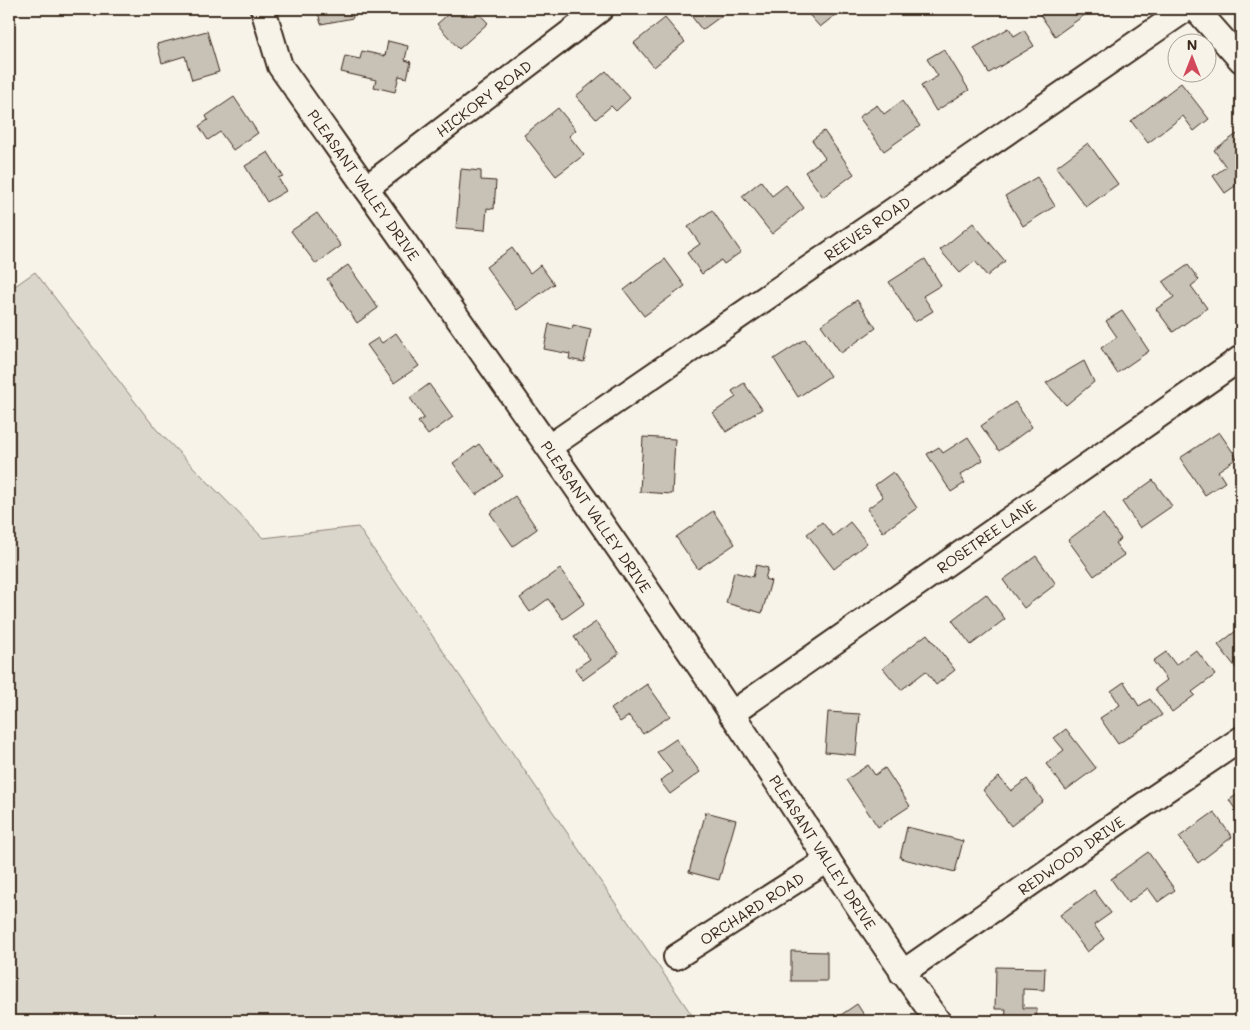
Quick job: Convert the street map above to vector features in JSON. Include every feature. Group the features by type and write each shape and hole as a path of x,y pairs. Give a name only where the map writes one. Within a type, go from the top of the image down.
{"street":[{"name":"PLEASANT VALLEY DRIVE","path":"263,9 280,66 549,448 731,714 902,973 938,1021"},
{"name":"HICKORY ROAD","path":"366,188 601,9"},
{"name":"REEVES ROAD","path":"549,448 1186,9"},
{"path":"1196,9 1241,60"},
{"name":"ROSETREE LANE","path":"731,714 1241,358"},
{"name":"REDWOOD DRIVE","path":"902,973 1241,739"},
{"name":"ORCHARD ROAD","path":"676,957 828,860"}],"shaded area":[{"path":"35,272 156,429 263,538 358,527 696,1021 9,1021 9,290"}],"building":[{"path":"317,9 351,9 353,18 321,24"},
{"path":"454,9 475,9 488,23 459,49 437,24"},
{"path":"686,9 731,9 702,30"},
{"path":"804,9 836,9 839,12 820,27"},
{"path":"1036,9 1093,9 1055,36"},
{"path":"665,18 685,42 654,67 634,43"},
{"path":"1009,28 1014,36 1024,30 1034,46 989,73 974,48"},
{"path":"207,31 219,72 192,80 185,56 162,63 157,44"},
{"path":"388,41 408,46 405,60 411,62 407,78 399,76 395,92 374,87 376,80 341,72 345,56 360,59 362,51 385,56"},
{"path":"944,49 969,90 936,111 921,86 938,76 927,59"},
{"path":"606,71 630,98 616,111 611,106 596,119 576,96"},
{"path":"1181,83 1209,119 1194,131 1183,116 1148,143 1131,121"},
{"path":"234,97 258,133 233,150 220,132 208,140 199,126 208,120 206,116"},
{"path":"902,101 920,126 884,151 859,117 877,105 884,114"},
{"path":"558,108 576,130 569,136 584,155 556,176 524,135"},
{"path":"824,131 854,174 823,197 805,172 825,158 812,140"},
{"path":"1237,134 1241,141 1241,182 1225,193 1213,176 1226,167 1214,150"},
{"path":"1088,143 1118,184 1086,207 1056,167"},
{"path":"268,152 283,176 278,178 286,191 267,202 245,166"},
{"path":"461,169 481,171 481,180 496,181 494,209 487,208 485,230 456,228"},
{"path":"1037,177 1055,206 1023,226 1005,196"},
{"path":"761,181 772,196 786,185 804,208 772,234 742,196"},
{"path":"712,210 741,252 724,264 721,260 702,274 687,253 700,244 688,227"},
{"path":"317,213 341,246 316,264 291,231"},
{"path":"973,223 1005,261 987,276 975,261 960,273 940,250"},
{"path":"512,248 530,273 540,265 554,284 517,310 486,267"},
{"path":"665,259 685,286 644,316 624,290"},
{"path":"925,259 941,285 923,296 933,311 915,322 889,282"},
{"path":"348,265 378,308 357,323 327,279"},
{"path":"1188,265 1199,280 1191,286 1207,308 1173,332 1156,309 1174,297 1163,282"},
{"path":"857,300 876,328 841,353 821,325"},
{"path":"1122,311 1149,351 1117,373 1101,348 1117,337 1106,321"},
{"path":"549,324 572,329 573,325 591,329 584,362 569,359 570,354 544,349"},
{"path":"396,333 419,366 394,383 367,345 378,338 382,343"},
{"path":"805,339 830,376 798,397 774,359"},
{"path":"1084,361 1094,382 1066,405 1046,383"},
{"path":"744,383 762,409 726,432 713,413 736,397 732,391"},
{"path":"429,384 453,417 428,435 418,422 424,418 410,398"},
{"path":"1015,402 1032,427 999,451 981,426"},
{"path":"1219,432 1237,458 1218,471 1225,482 1205,495 1180,458"},
{"path":"643,437 675,439 672,494 640,492"},
{"path":"968,437 983,460 960,475 965,483 951,492 927,454 939,447 943,453"},
{"path":"479,444 503,476 476,495 453,463"},
{"path":"893,472 917,508 883,532 867,509 883,497 875,485"},
{"path":"1153,480 1172,506 1140,528 1122,502"},
{"path":"515,496 537,529 513,546 490,513"},
{"path":"713,511 735,544 698,569 676,537"},
{"path":"1103,514 1121,539 1115,543 1124,555 1094,576 1068,540"},
{"path":"822,522 833,536 850,522 867,543 834,569 807,534"},
{"path":"1036,556 1056,584 1024,608 1003,580"},
{"path":"756,565 768,568 765,579 771,581 762,613 726,603 734,572 753,577"},
{"path":"560,569 585,603 563,619 548,599 530,612 520,598"},
{"path":"986,594 1005,619 971,645 952,620"},
{"path":"596,622 619,654 583,680 575,669 590,659 574,637"},
{"path":"1241,627 1241,666 1237,669 1218,645"},
{"path":"927,634 955,670 936,685 926,671 901,690 883,668"},
{"path":"1196,650 1215,675 1192,692 1195,695 1172,712 1155,689 1167,680 1153,661 1166,652 1176,665"},
{"path":"1124,682 1139,706 1150,699 1162,715 1118,744 1100,718 1120,705 1111,691"},
{"path":"647,684 670,716 643,734 629,716 620,722 611,709"},
{"path":"828,712 860,714 856,755 825,752"},
{"path":"1066,729 1096,768 1066,790 1046,764 1064,750 1054,738"},
{"path":"676,739 700,772 670,794 660,781 672,772 657,752"},
{"path":"868,765 875,775 885,768 910,806 878,827 846,780"},
{"path":"999,777 1011,791 1027,779 1043,801 1011,826 983,790"},
{"path":"1241,792 1241,818 1229,800"},
{"path":"706,812 736,820 719,880 689,872"},
{"path":"1214,812 1232,837 1198,863 1179,837"},
{"path":"907,827 963,841 955,872 900,858"},
{"path":"1148,852 1175,890 1158,902 1148,888 1128,903 1111,879"},
{"path":"1094,890 1111,913 1094,925 1104,939 1087,952 1060,915"},
{"path":"791,951 827,952 827,981 791,981"},
{"path":"996,967 1045,968 1044,990 1023,989 1023,1008 1037,1008 1036,1021 1005,1021 1006,1009 995,1009"},
{"path":"857,1004 868,1021 832,1021"}]}
